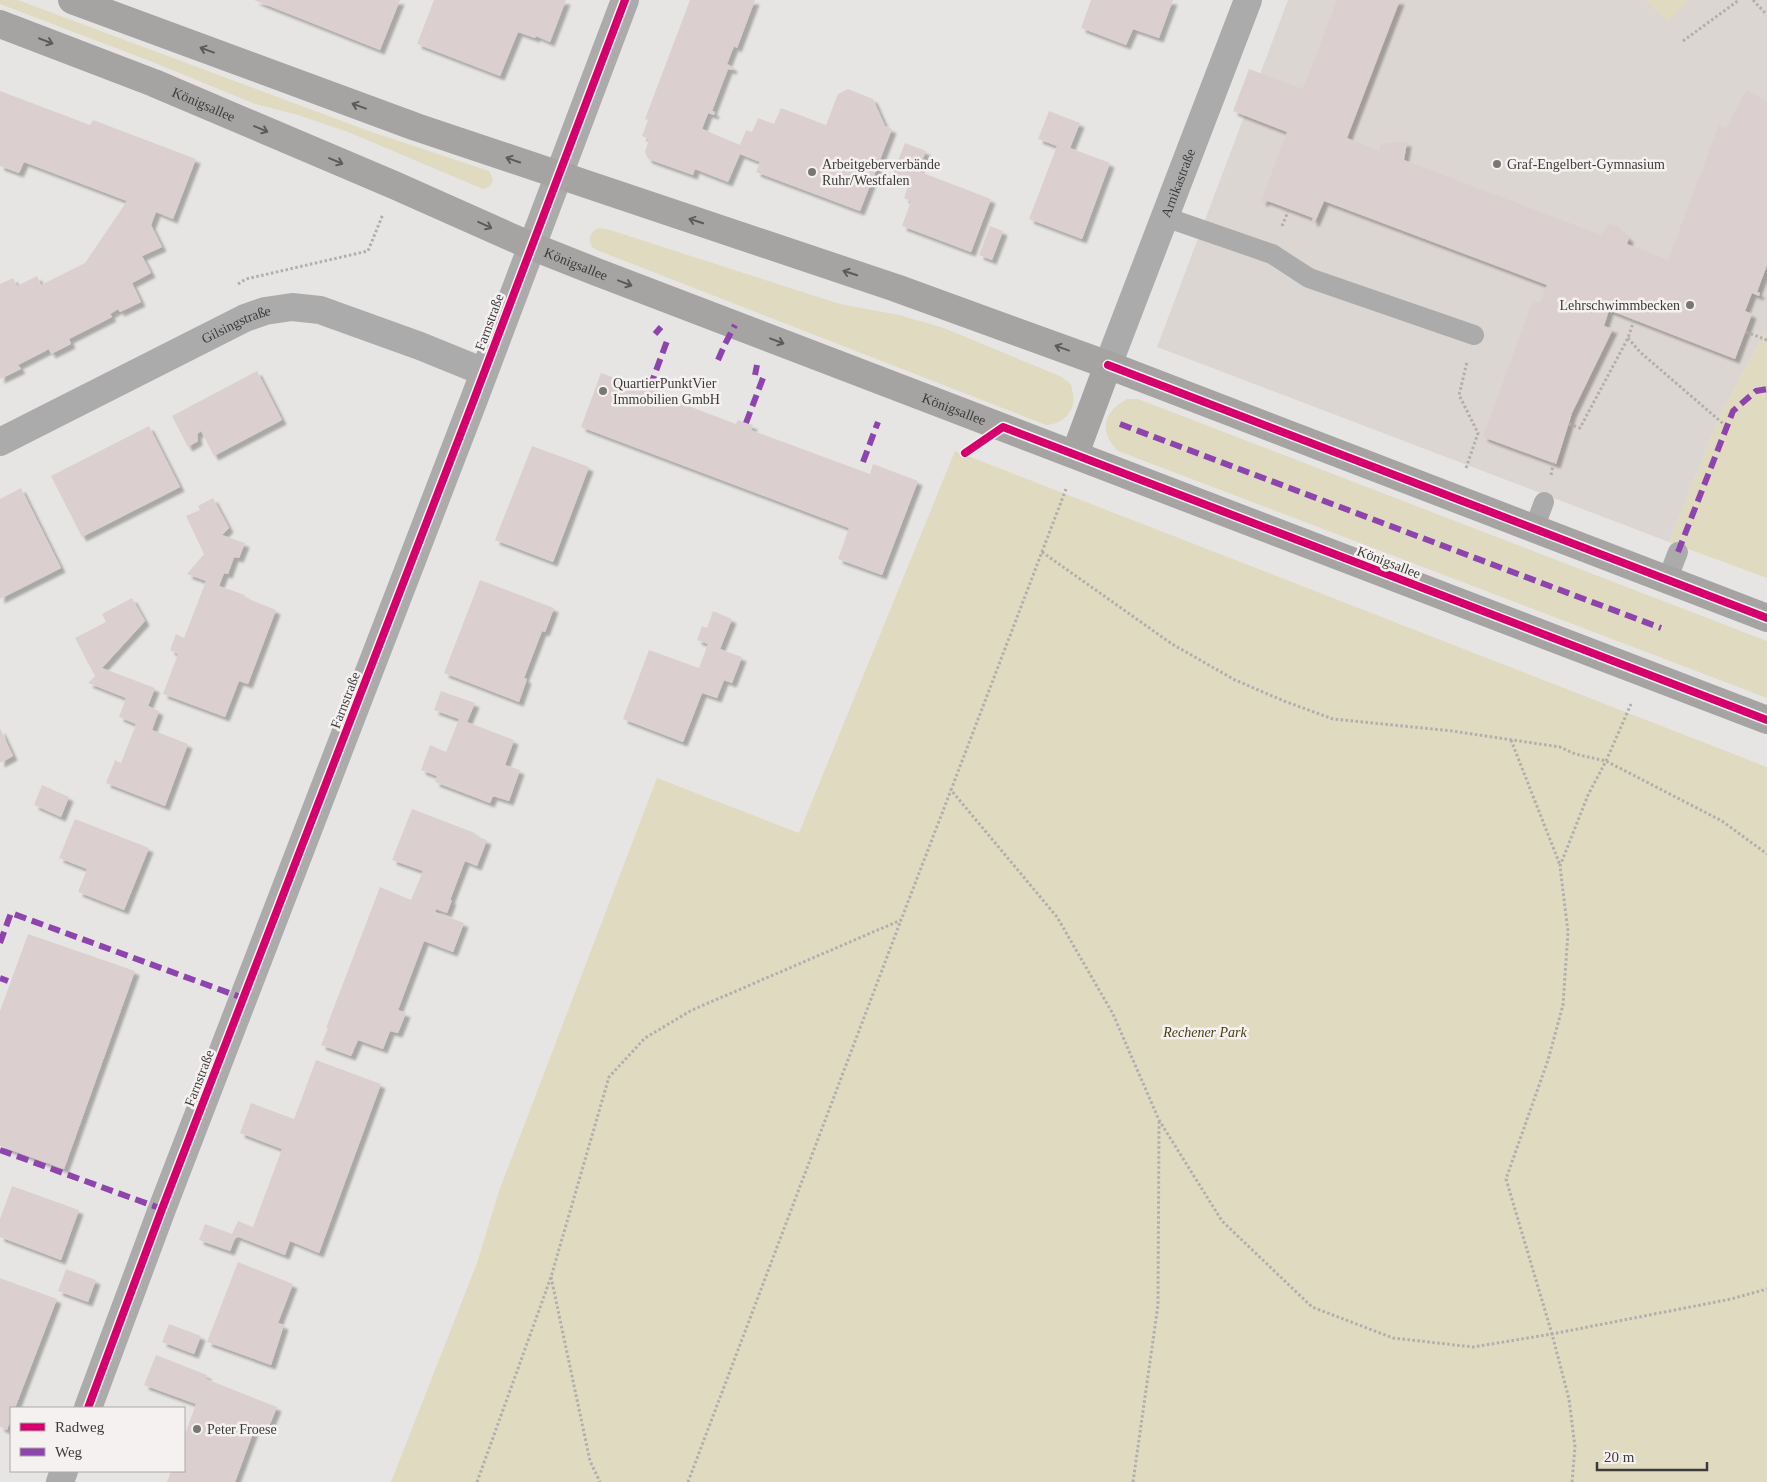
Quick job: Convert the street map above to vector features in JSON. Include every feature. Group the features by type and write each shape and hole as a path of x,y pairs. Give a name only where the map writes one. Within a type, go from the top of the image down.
{"main road":[{"path":"72,0 416,127 896,288 1108,365 1767,618"},
{"name":"Königsallee","path":"0,24 154,82 531,246 1767,720"},
{"path":"1075,454 1108,365"}],"street":[{"name":"Farnstraße","path":"88,1407 559,176 624,0"},
{"name":"Arnikastraße","path":"1108,365 1248,0"},
{"name":"Gilsingstraße","path":"0,442 245,318 265,311 292,307 320,310 420,346 484,372"}],"lane":[{"path":"1165,217 1272,254 1309,278 1474,335"},
{"path":"1534,529 1544,502"},
{"path":"1667,580 1678,552"}],"path":[{"path":"1683,41 1739,0"},
{"path":"1753,0 1767,15"},
{"path":"1569,424 1580,428 1628,338 1634,320"},
{"path":"1746,332 1767,340"},
{"path":"1465,471 1478,433 1459,395 1474,335"},
{"path":"1628,338 1640,352 1727,427"},
{"path":"688,1482 1066,489"},
{"path":"1042,552 1172,644 1235,680 1284,702 1333,719 1452,731 1560,746 1575,754 1606,761 1722,821 1767,854"},
{"path":"1560,866 1588,795 1606,761 1629,709"},
{"path":"1511,740 1560,866 1568,932 1563,1005 1548,1060 1506,1179 1552,1334 1569,1399 1575,1447 1572,1482"},
{"path":"951,790 1057,917 1113,1014 1159,1120 1222,1221 1312,1307 1393,1338 1473,1347 1552,1334 1731,1299 1767,1290"},
{"path":"477,1482 551,1277 609,1077 645,1038 692,1010 901,920"},
{"path":"1133,1482 1158,1306 1159,1120"},
{"path":"551,1277 590,1461 600,1482"}],"shaded area":[{"name":"Graf-Engelbert-Gymnasium","path":"1288,0 1767,0 1767,329 1722,411 1669,542 1157,347"}],"green space":[{"path":"0,0 18,0 366,130 489,171 492,182 483,189 348,132 298,115 255,104 150,61 0,4"},
{"path":"1644,0 1688,0 1668,22"},
{"path":"598,228 607,229 840,304 899,315 944,328 1062,377 1069,383 1073,393 1071,411 1058,422 1046,425 599,251 592,247 590,241 593,232"},
{"path":"1767,329 1767,578 1669,542 1722,411"},
{"path":"1127,399 1138,399 1767,641 1767,698 1118,451 1108,436 1106,422 1113,410"},
{"name":"Rechener Park","path":"955,451 1767,767 1767,1482 391,1482 477,1263 499,1191 657,778 799,833"}],"building":[{"path":"254,0 400,0 380,50"},
{"path":"434,0 566,0 550,42 536,36 535,38 518,32 500,76 417,44"},
{"path":"690,0 755,0 737,48 734,46 727,64 733,67 732,70 728,69 712,111 715,112 714,115 708,113 702,129 740,145 746,130 752,132 758,118 774,124 781,108 826,125 838,94 848,89 873,99 885,126 892,129 860,211 756,172 760,162 740,154 728,182 695,169 693,175 648,159 645,152 649,139 642,136 648,120 645,119"},
{"path":"1091,0 1173,0 1159,38 1133,29 1126,45 1081,28"},
{"path":"1337,0 1400,0 1347,138 1379,151 1381,143 1407,142 1404,160 1601,235 1610,223 1629,238 1627,244 1668,260 1719,125 1726,128 1746,90 1767,102 1767,265 1757,292 1760,293 1759,296 1752,293 1745,311 1752,314 1735,359 1609,310 1604,326 1613,329 1572,413 1556,464 1483,437 1533,300 1540,303 1547,285 1324,201 1315,222 1312,221 1313,218 1265,200 1264,202 1261,201 1287,132 1233,111 1249,69 1303,89"},
{"path":"0,91 90,125 93,120 196,159 173,219 156,212 151,225 162,247 142,256 151,273 132,283 141,302 120,312 118,309 110,314 112,317 69,339 71,344 51,354 49,349 18,365 21,369 0,379 0,284 13,278 17,286 37,276 41,285 85,263 127,201 24,162 19,173 0,166"},
{"path":"1049,111 1080,123 1070,148 1110,163 1082,239 1029,219 1057,146 1038,139"},
{"path":"905,143 926,151 918,171 991,199 971,252 902,226 911,201 904,198 910,180 893,173"},
{"path":"990,226 1003,231 992,260 979,255"},
{"path":"257,371 282,420 214,456 201,431 197,434 198,441 188,447 172,416"},
{"path":"601,373 642,388 643,384 658,389 657,394 736,424 738,420 753,425 751,430 870,474 873,464 918,481 882,575 838,559 849,528 581,427"},
{"path":"149,426 180,487 82,537 51,476"},
{"path":"532,446 589,467 553,562 495,540"},
{"path":"21,488 61,568 0,599 0,499"},
{"path":"213,498 229,528 222,535 245,543 239,558 234,557 228,574 224,573 219,586 245,595 244,597 276,610 248,684 239,681 225,717 163,694 178,654 170,650 176,634 184,638 206,581 187,574 204,554 186,516 200,510 198,506"},
{"path":"480,580 554,608 545,632 542,631 524,678 527,679 519,702 444,673"},
{"path":"132,598 145,621 102,668 155,688 148,706 159,711 152,730 188,744 165,806 106,783 115,760 121,763 136,724 119,717 126,698 88,683 95,676 75,638 106,622 102,614"},
{"path":"713,611 732,619 720,649 742,657 732,683 724,680 717,698 702,693 683,742 623,719 649,650 699,668 708,644 697,640 702,626 707,628"},
{"path":"441,691 475,703 467,722 514,740 505,765 520,770 509,801 493,796 490,803 435,782 437,776 421,770 430,745 446,752 459,719 434,710"},
{"path":"0,728 13,756 0,763"},
{"path":"42,785 69,797 61,817 34,805"},
{"path":"412,809 475,833 475,836 487,840 477,866 465,861 447,913 436,909 435,912 464,923 453,952 424,941 398,1010 406,1013 398,1033 390,1031 383,1049 358,1040 351,1056 321,1045 380,887 411,900 423,871 392,860"},
{"path":"75,819 149,848 124,910 78,892 87,869 59,858"},
{"path":"28,934 135,971 64,1169 0,1146 0,1011"},
{"path":"316,1060 381,1084 319,1253 290,1241 285,1255 236,1236 230,1251 199,1240 205,1224 232,1234 238,1221 253,1227 282,1149 240,1133 251,1103 294,1119"},
{"path":"12,1186 79,1210 61,1260 0,1237 0,1219"},
{"path":"238,1262 293,1284 278,1323 284,1325 271,1365 207,1342"},
{"path":"66,1269 96,1280 88,1302 58,1291"},
{"path":"0,1278 57,1299 15,1407 10,1407 10,1422 7,1430 0,1427"},
{"path":"169,1324 201,1336 194,1354 162,1342"},
{"path":"156,1355 207,1375 206,1379 277,1407 268,1429 256,1425 235,1482 167,1482 171,1472 185,1472 185,1434 196,1404 144,1385"}],"marked path":[{"path":"718,360 735,325"},
{"path":"655,334 661,327"},
{"path":"650,387 667,341"},
{"path":"755,375 757,365"},
{"path":"746,423 763,378"},
{"path":"1678,552 1733,411 1756,391 1767,389"},
{"path":"863,462 878,422"},
{"path":"1120,424 1661,628"},
{"path":"0,943 11,913 243,998"},
{"path":"0,978 8,981"},
{"path":"0,1150 162,1209"}],"cycle path":[{"path":"88,1407 162,1209 473,402 625,0"},
{"path":"1108,365 1767,618"},
{"path":"965,453 1003,427 1767,720"}],"place":[{"name":"Graf-Engelbert-Gymnasium","path":"1497,164"},
{"name":"Arbeitgeberverbände Ruhr/Westfalen","path":"812,172"},
{"name":"Lehrschwimmbecken","path":"1690,305"},
{"name":"QuartierPunktVier Immobilien GmbH","path":"603,391"},
{"name":"Peter Froese","path":"197,1429"}]}
